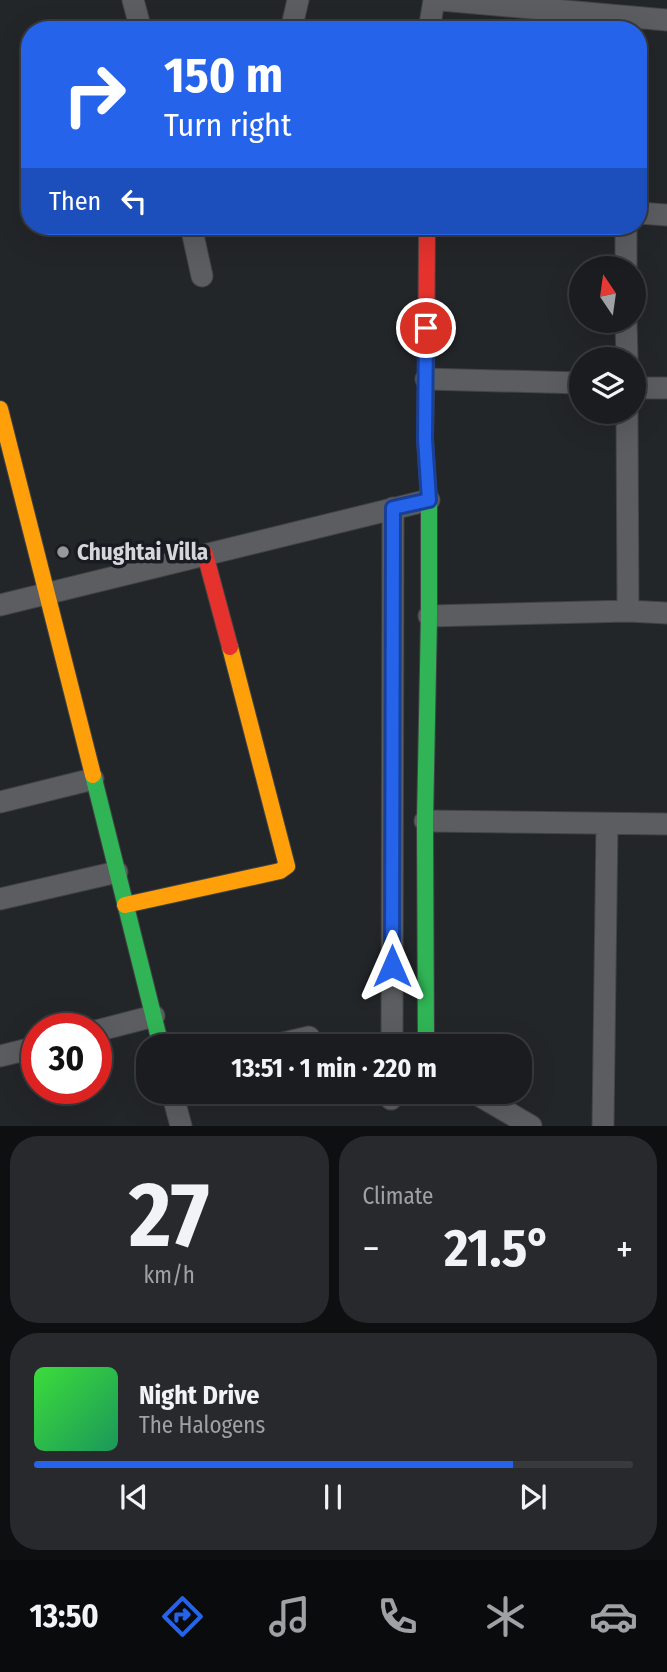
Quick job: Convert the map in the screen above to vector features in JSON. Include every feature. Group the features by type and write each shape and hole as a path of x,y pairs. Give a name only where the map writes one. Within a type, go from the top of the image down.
{"street":[{"path":"133,0 139,21"},
{"path":"284,0 289,21"},
{"path":"293,21 298,0"},
{"path":"430,21 434,0"},
{"path":"441,0 612,21"},
{"path":"647,22 667,20"},
{"path":"647,214 667,215"},
{"path":"193,235 202,276"},
{"path":"426,1034 425,821 429,616 429,500 425,439 427,235"},
{"path":"626,235 626,256"},
{"path":"426,379 569,383"},
{"path":"646,388 667,388"},
{"path":"0,409 158,1034"},
{"path":"627,424 628,611"},
{"path":"0,605 429,500"},
{"path":"392,1034 393,508"},
{"path":"125,905 280,871 287,866 205,554"},
{"path":"429,616 628,611 667,613"},
{"path":"0,802 93,779"},
{"path":"425,821 667,824"},
{"path":"603,1126 607,824"},
{"path":"0,900 117,872"},
{"path":"112,1027 154,1016"},
{"path":"0,1056 21,1051"},
{"path":"176,1104 181,1126"},
{"path":"494,1104 531,1126"}],"traffic: fast":[{"path":"426,385 429,616 425,821 426,1034"},
{"path":"93,775 158,1034"}],"traffic: slow":[{"path":"0,409 93,775"},
{"path":"125,905 280,871 287,866 230,647"}],"traffic: jam":[{"path":"426,385 427,235"},
{"path":"205,554 230,647"}],"place":[{"name":"Chughtai Villa","path":"63,552"}],"route":[{"path":"392,966 393,508 429,500 425,439 426,328"}]}
